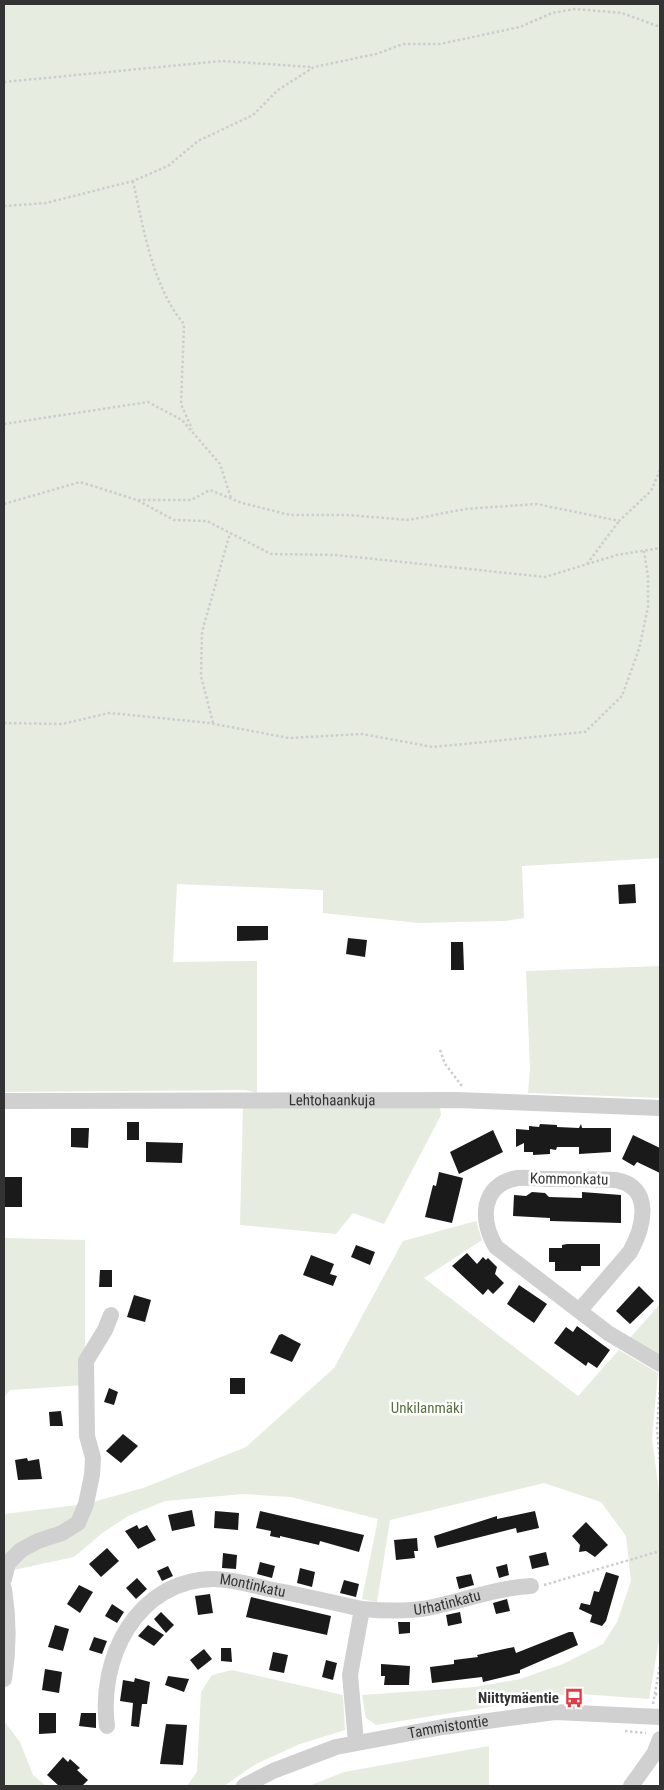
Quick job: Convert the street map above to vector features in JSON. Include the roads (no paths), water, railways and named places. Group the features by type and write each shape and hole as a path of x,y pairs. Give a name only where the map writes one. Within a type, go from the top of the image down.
{"street":[{"name":"Lehtohaankuja","path":"4,1101 469,1100 660,1108"},
{"name":"Kommonkatu","path":"580,1310 630,1252 635,1243 642,1223 640,1195 630,1184 615,1180 518,1178 502,1185 491,1196 485,1210 486,1228 496,1247 615,1338 660,1364"},
{"path":"4,1579 8,1563 21,1550 38,1541 62,1533 78,1523 92,1475 93,1458 87,1436 86,1360 105,1330 111,1315"},
{"name":"Montinkatu","path":"107,1726 105,1711 110,1667 120,1639 133,1618 142,1609 176,1587 203,1580 227,1580 362,1609"},
{"name":"Urhatinkatu","path":"362,1609 403,1611 427,1608 506,1588 531,1586"},
{"path":"4,1589 8,1616 9,1650 4,1679"},
{"path":"356,1742 350,1675 362,1609"},
{"name":"Tammistontie","path":"244,1786 272,1771 304,1758 356,1742 490,1720 555,1712 656,1717"},
{"path":"631,1786 654,1754 660,1739"}],"place":[{"name":"Niittymäentie","path":"574,1698"}],"park label":[{"name":"Unkilanmäki","path":"427,1408"}]}
